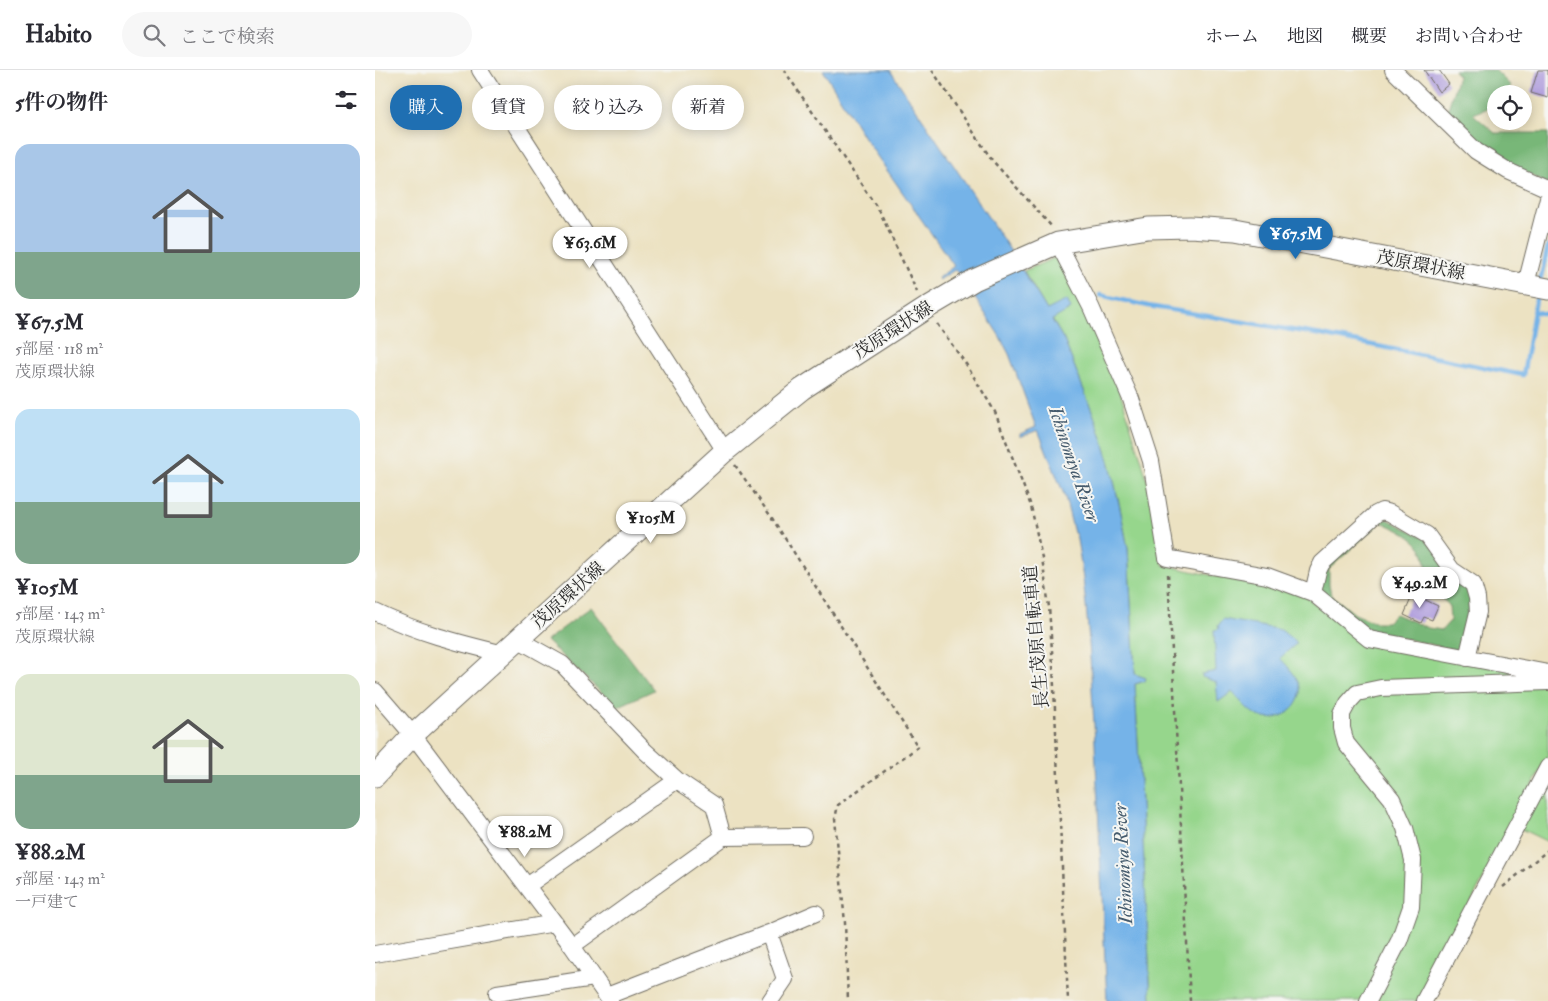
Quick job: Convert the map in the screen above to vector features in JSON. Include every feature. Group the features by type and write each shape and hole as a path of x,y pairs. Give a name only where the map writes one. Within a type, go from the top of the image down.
{"main road":[{"name":"茂原環状線","path":"375,776 413,735 725,451 802,389 925,309 974,280 1058,243 1148,228 1190,227 1235,230 1538,287"}],"street":[{"path":"481,70 725,451"},
{"path":"1393,70 1475,151 1508,172 1548,189"},
{"path":"1538,287 1548,198"},
{"path":"1058,243 1091,307 1131,399 1151,461 1167,558 1267,576 1313,593 1369,639 1548,673"},
{"path":"1313,593 1318,571 1322,563 1376,514 1382,511 1390,513 1427,535 1453,570 1473,584 1478,612 1467,658"},
{"path":"375,612 395,622 444,640 511,647 562,664 645,751 677,780 714,805 723,837"},
{"path":"1368,1001 1399,941 1411,907 1413,860 1405,828 1393,799 1346,743 1342,728 1342,714 1348,703 1357,693 1381,688 1548,682"},
{"path":"375,691 413,735 572,946 608,999 817,913"},
{"path":"1424,1001 1548,767"},
{"path":"527,886 677,780"},
{"path":"572,946 723,837 803,836"},
{"path":"375,954 555,923"},
{"path":"769,933 785,979 770,1001"},
{"path":"497,993 594,978"}],"path":[{"name":"長生茂原自転車道","path":"784,70 880,212 925,309 966,364 995,412 1031,506 1049,607 1068,1001"},
{"path":"932,70 992,160 1051,225 1058,243"},
{"path":"725,451 772,518 918,747 838,805 835,818 845,923 848,1001"},
{"path":"1167,558 1190,1001"},
{"path":"1481,893 1496,892 1548,850"}],"green space":[{"path":"1454,70 1495,70 1510,85 1487,85 1487,109 1473,114 1487,126 1487,130 1492,130 1495,133 1548,133 1548,184 1480,149 1446,115 1458,76"},
{"path":"1059,256 1114,373 1141,458 1158,521 1163,565 1304,595 1354,636 1545,678 1548,684 1548,756 1419,1001 1151,1001 1135,684 1145,681 1135,674 1128,549 1110,464 1098,426 1064,340 1052,319 1071,309 1047,310 1024,271"},
{"path":"1379,515 1423,537 1470,585 1476,603 1465,652 1370,631 1320,590 1325,564","holes":["1381,522 1410,537 1418,544 1424,554 1428,591 1437,594 1449,605 1450,621 1442,630 1428,628 1395,614 1387,622 1374,622 1355,614 1331,595 1329,569"]},
{"path":"591,607 654,690 617,707 546,641"},
{"path":"1548,777 1548,842 1521,829"}],"water":[{"name":"Ichinomiya River","path":"823,70 890,70 1008,247 1047,310 1067,300 1071,309 1052,320 1064,340 1098,426 1110,464 1128,549 1135,674 1146,678 1145,681 1135,684 1151,1001 1107,1001 1088,629 1076,534 1074,533 1065,497 1038,430 1020,437 1020,434 1036,427 1009,354 999,335 956,269 939,280 938,278 954,266 863,136"},
{"path":"1223,619 1281,630 1297,643 1280,658 1294,675 1300,687 1298,701 1294,707 1282,716 1268,719 1261,717 1249,710 1232,692 1218,702 1216,682 1202,677 1202,674 1216,671 1214,630 1219,629 1218,626"}],"building":[{"path":"1424,70 1439,70 1449,84 1439,92"},
{"path":"1538,70 1548,70 1548,98 1532,93"},
{"path":"1413,594 1438,606 1432,620 1424,617 1421,623 1404,615"}],"waterway":[{"path":"1540,281 1548,246"},
{"path":"1100,295 1148,306 1322,335 1523,375 1537,294"},
{"path":"1534,311 1548,315"}]}
